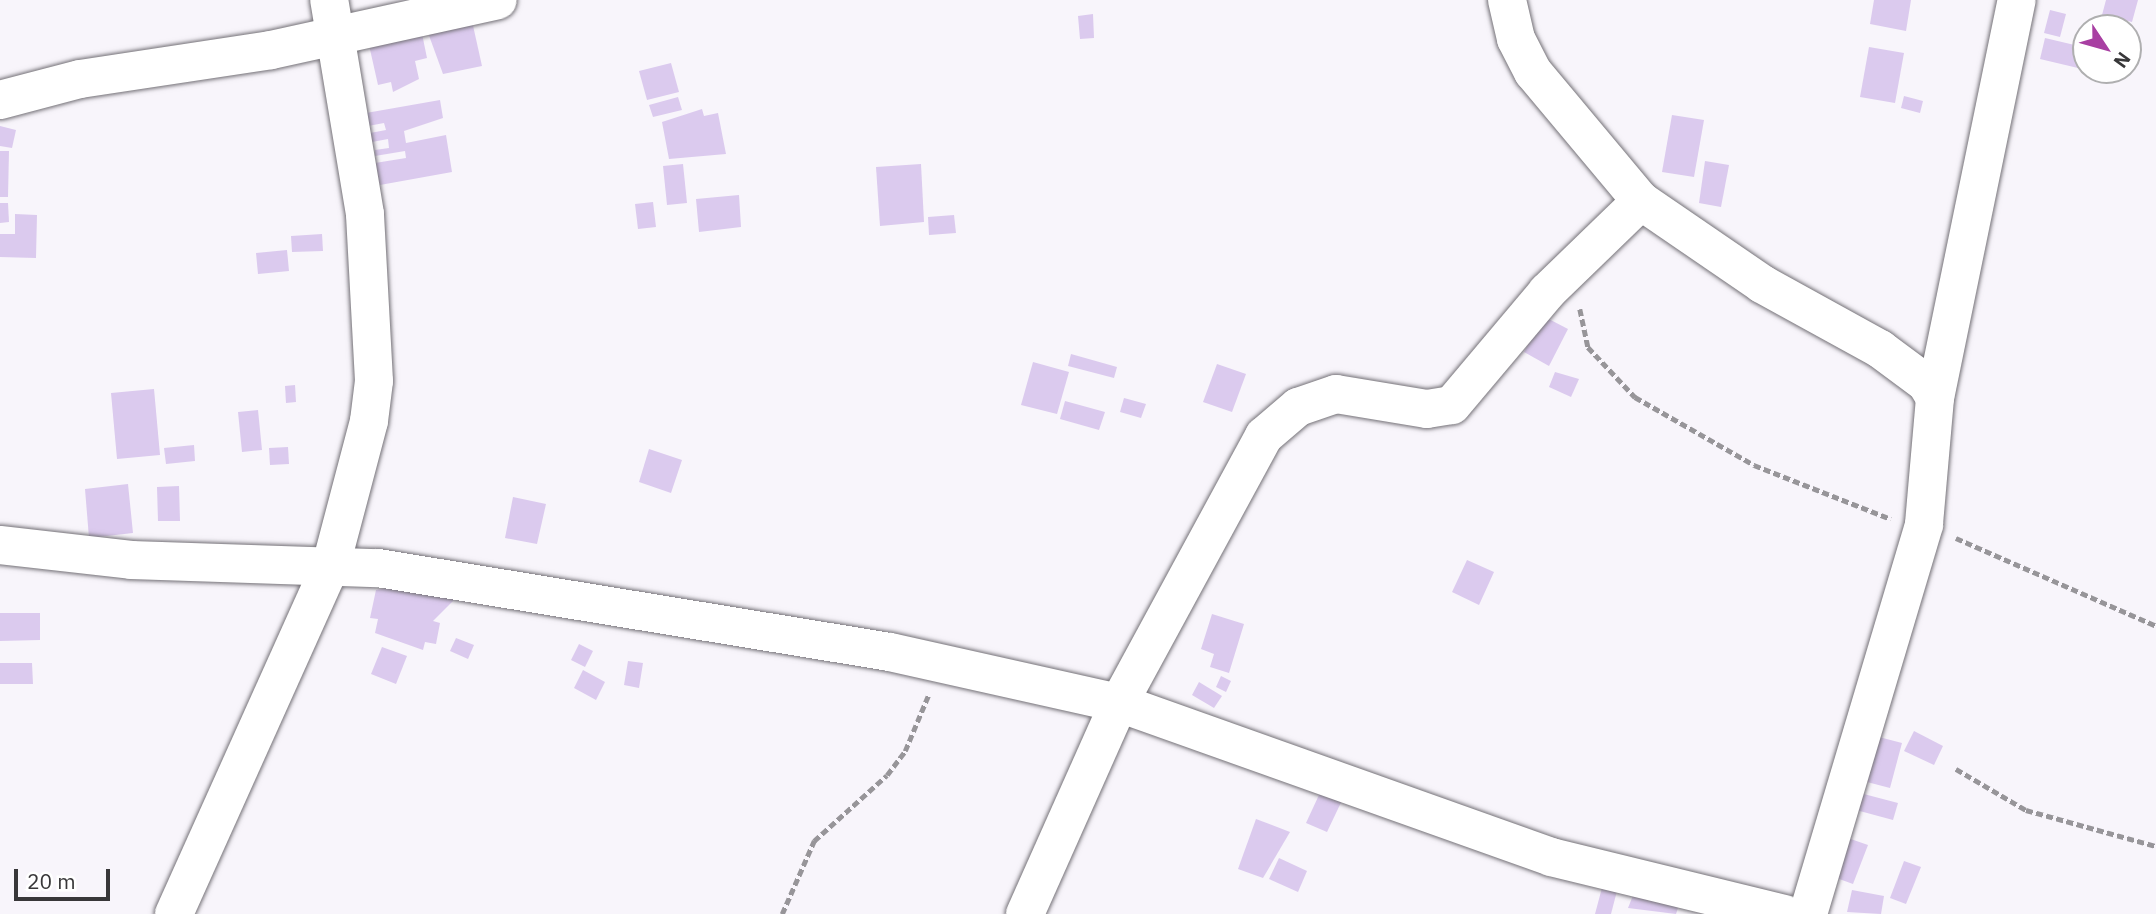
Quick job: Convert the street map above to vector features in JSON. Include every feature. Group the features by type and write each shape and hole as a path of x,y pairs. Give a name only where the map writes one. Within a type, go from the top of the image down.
{"street":[{"path":"0,100 331,18 498,0"},
{"path":"1507,0 1516,39 1533,72 1641,201 1753,278 1880,349 1926,383 1935,398"},
{"path":"1808,914 1924,525 1935,398 2017,0"},
{"path":"174,914 331,565 374,381 365,214 331,18"},
{"path":"1026,914 1119,703 1264,436 1298,407 1336,394 1427,409 1452,405 1583,256 1641,201"},
{"path":"0,545 131,560 331,565 437,576 836,641 1119,703 1551,857 1784,914"}],"path":[{"path":"1583,256 1580,322 1588,347 1606,373 1635,397 1729,452 1845,506 1924,525 2156,626"},
{"path":"782,914 814,841 860,803 905,751 940,665"},
{"path":"1956,769 2026,810 2156,846"}],"building":[{"path":"1874,0 1911,0 1906,31 1870,24"},
{"path":"2106,0 2138,0 2134,14 2102,14"},
{"path":"2050,10 2066,14 2060,37 2044,33"},
{"path":"470,12 482,66 443,74 427,30"},
{"path":"1093,14 1094,38 1080,39 1078,16"},
{"path":"420,24 427,58 415,61 419,79 393,92 391,82 378,85 369,45"},
{"path":"2045,38 2072,44 2072,67 2040,59"},
{"path":"1869,47 1904,53 1895,103 1860,97"},
{"path":"671,63 679,92 647,100 639,71"},
{"path":"1904,96 1923,101 1920,113 1901,108"},
{"path":"678,97 682,110 653,117 649,105"},
{"path":"440,100 443,118 404,131 406,143 446,135 452,172 380,185 375,163 406,158 405,151 375,156 375,150 389,148 388,139 372,142 370,133 386,130 384,123 368,126 366,113"},
{"path":"702,109 704,116 718,113 726,154 669,159 662,122"},
{"path":"1672,115 1704,120 1694,177 1662,172"},
{"path":"0,126 16,130 12,148 0,146"},
{"path":"0,151 9,151 8,197 0,197"},
{"path":"1705,161 1729,165 1721,207 1699,203"},
{"path":"683,164 687,203 667,205 663,166"},
{"path":"921,164 924,222 880,226 876,167"},
{"path":"739,195 741,227 699,232 696,199"},
{"path":"653,202 656,227 638,229 635,204"},
{"path":"0,203 8,203 9,222 0,223"},
{"path":"15,214 37,215 36,258 0,257 0,234 15,234"},
{"path":"954,215 956,233 929,235 928,217"},
{"path":"322,234 323,251 292,252 291,236"},
{"path":"287,250 289,271 258,274 256,253"},
{"path":"1543,316 1568,329 1549,366 1524,352"},
{"path":"1071,354 1117,367 1114,378 1068,366"},
{"path":"1033,362 1069,372 1057,414 1021,405"},
{"path":"1217,364 1246,374 1232,412 1203,402"},
{"path":"1555,372 1579,379 1571,397 1549,387"},
{"path":"295,385 296,402 286,403 285,386"},
{"path":"154,389 160,455 117,459 111,393"},
{"path":"1124,398 1146,404 1141,418 1120,412"},
{"path":"1065,401 1105,412 1099,430 1060,419"},
{"path":"258,410 262,450 242,452 238,412"},
{"path":"194,445 195,461 166,464 164,448"},
{"path":"288,447 289,464 270,465 269,448"},
{"path":"649,449 682,460 671,493 639,482"},
{"path":"128,484 133,533 89,538 85,489"},
{"path":"179,486 180,521 158,521 157,487"},
{"path":"513,497 546,504 537,544 505,538"},
{"path":"1467,560 1494,572 1479,605 1452,592"},
{"path":"401,586 455,599 433,621 440,623 436,644 425,642 423,650 375,633 378,619 370,618 376,590"},
{"path":"0,613 40,613 40,640 0,641"},
{"path":"1212,614 1244,624 1229,673 1210,667 1214,654 1201,649"},
{"path":"456,638 474,645 468,659 450,651"},
{"path":"579,644 593,651 585,667 571,660"},
{"path":"382,647 407,656 396,684 371,674"},
{"path":"628,661 643,663 639,688 624,685"},
{"path":"0,663 32,663 33,684 0,684"},
{"path":"583,670 605,682 596,700 574,688"},
{"path":"1221,676 1231,681 1226,692 1216,687"},
{"path":"1199,682 1222,696 1214,708 1192,695"},
{"path":"1914,731 1943,746 1934,765 1904,751"},
{"path":"1879,737 1902,743 1890,788 1867,782"},
{"path":"1325,782 1346,792 1327,832 1306,823"},
{"path":"1860,793 1898,803 1893,820 1856,810"},
{"path":"1256,819 1290,832 1263,878 1238,869"},
{"path":"1845,837 1868,845 1853,884 1831,876"},
{"path":"1279,858 1307,871 1298,892 1269,879"},
{"path":"1904,861 1921,867 1906,904 1890,898"},
{"path":"1603,884 1618,887 1611,914 1595,914"},
{"path":"1636,888 1679,905 1676,914 1628,908"},
{"path":"1852,890 1884,896 1881,914 1847,912"}]}
